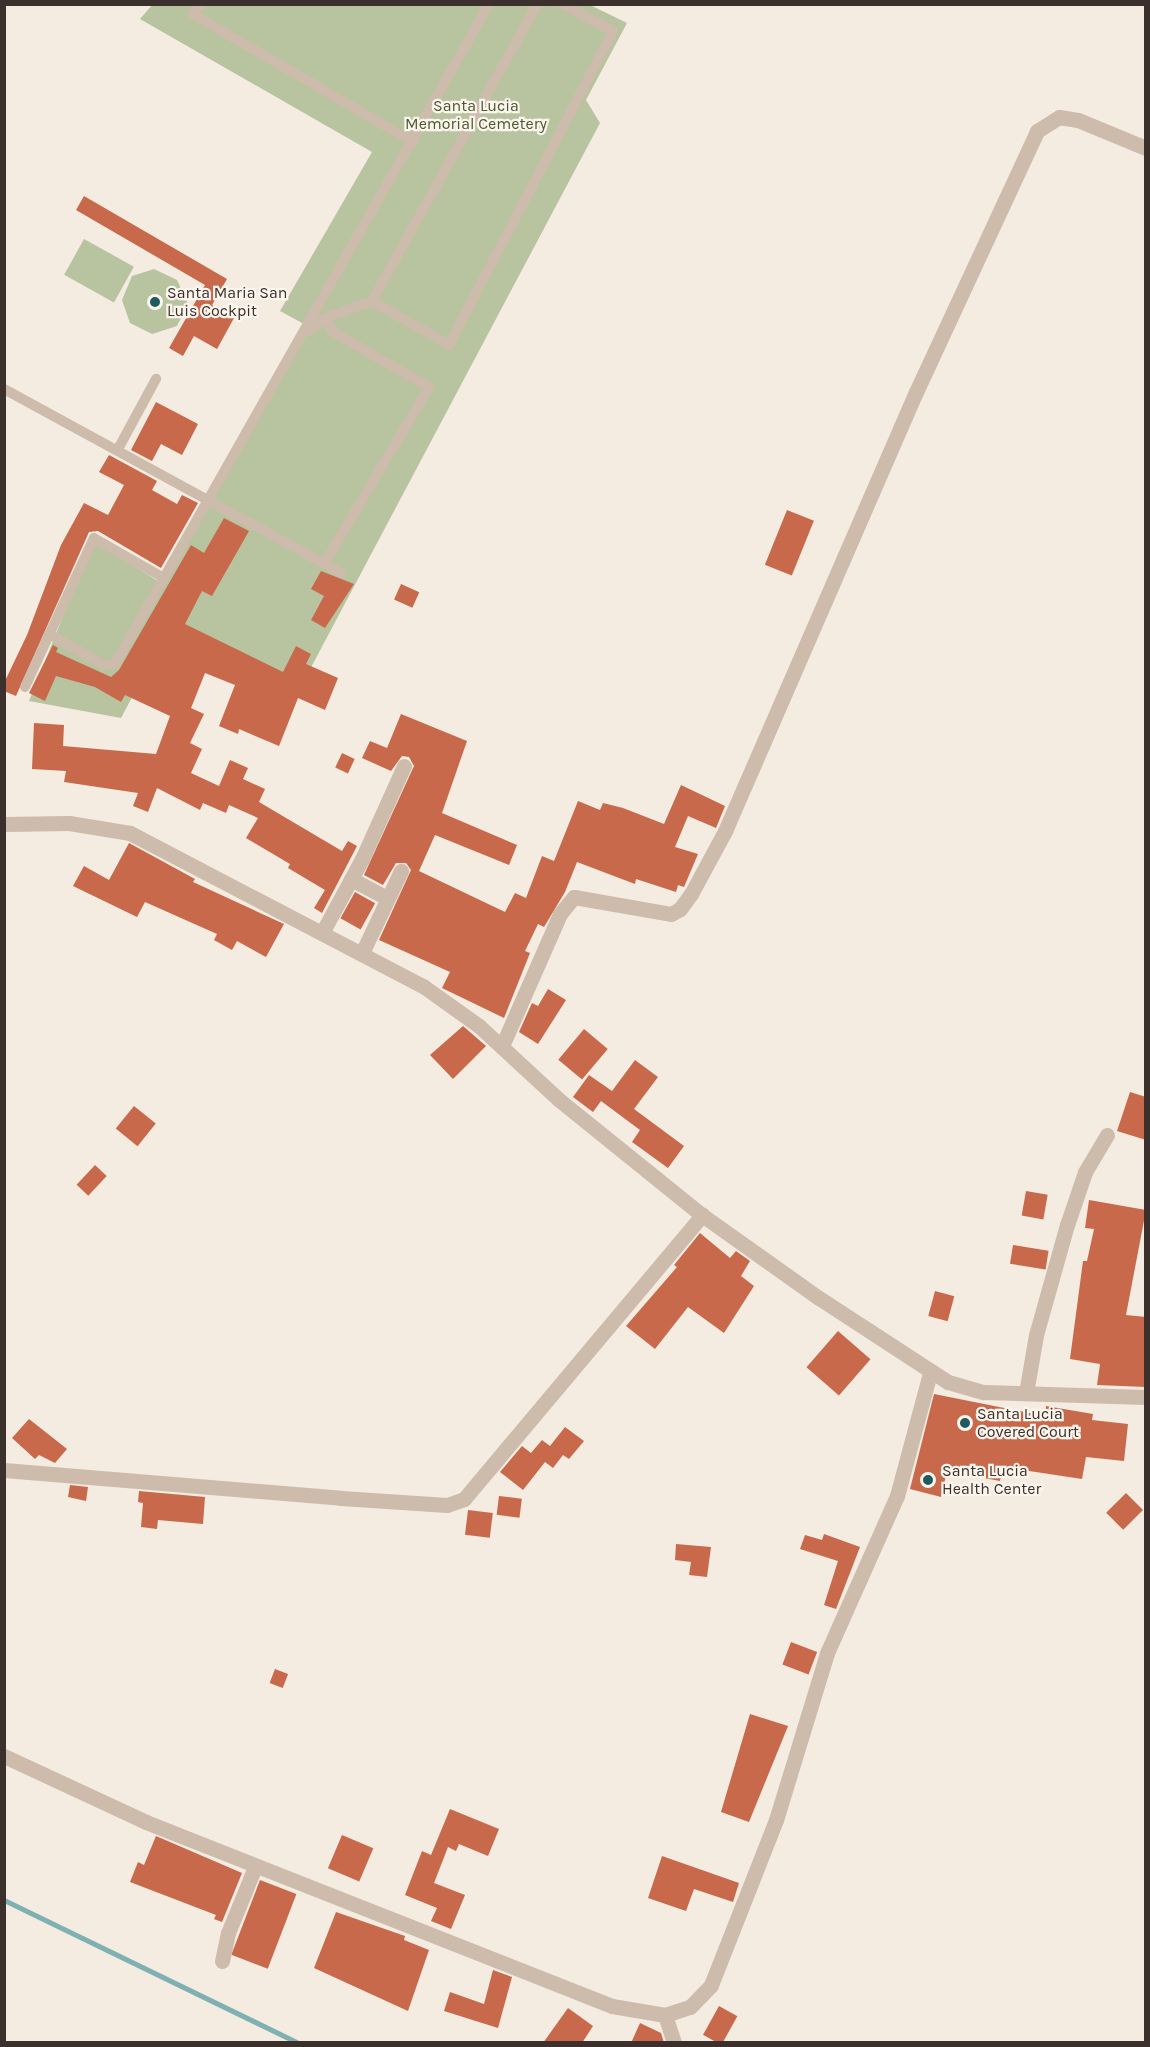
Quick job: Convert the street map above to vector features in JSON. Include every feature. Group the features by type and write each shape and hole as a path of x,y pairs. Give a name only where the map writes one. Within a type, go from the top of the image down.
{"street":[{"path":"502,1046 560,914 574,897 671,914 680,909 691,894 725,831 916,392 1037,131 1059,117 1078,120 1146,148"},
{"path":"323,931 351,879 404,766"},
{"path":"4,824 69,823 130,833 323,931 423,986 502,1046 558,1099 702,1215 930,1373 984,1392 1146,1396"},
{"path":"362,953 401,871"},
{"path":"351,879 387,898"},
{"path":"1026,1393 1036,1335 1067,1225 1085,1172 1107,1135"},
{"path":"4,1470 447,1505 464,1499 702,1215"},
{"path":"4,1756 146,1822 255,1867 612,2006 665,2014 690,2007 711,1985 776,1820 827,1653 897,1496 930,1373"},
{"path":"222,1961 228,1933 255,1867"},
{"path":"665,2014 674,2043"}],"lane":[{"path":"201,4 193,15 413,142"},
{"path":"49,634 110,668 304,333 489,4"},
{"path":"304,333 325,318 372,301 537,4"},
{"path":"372,301 449,345 613,31 562,4"},
{"path":"324,564 429,387 333,332 325,318"},
{"path":"118,449 156,379"},
{"path":"4,389 207,497 341,573"},
{"path":"25,687 94,538 162,577"}],"green space":[{"name":"Santa Lucia Memorial Cemetery","path":"588,4 627,23 586,100 600,123 290,707 163,639 121,718 29,701 93,541 158,581 304,324 280,311 372,152 140,19 152,5"},
{"path":"84,239 134,267 114,302 64,275"},
{"name":"Santa Maria San Luis Cockpit","path":"154,269 177,280 188,304 177,326 152,334 130,323 122,300 132,276"}],"building":[{"path":"84,196 227,279 212,305 234,318 217,349 194,336 183,356 169,348 205,285 76,210"},
{"path":"156,402 198,424 182,455 161,444 152,461 131,450"},
{"path":"109,455 157,481 152,490 177,504 182,495 198,503 161,568 98,531 89,532 16,696 4,691 4,683 27,635 61,545 84,503 108,515 124,485 99,472"},
{"path":"787,510 814,521 792,576 765,565"},
{"path":"224,518 249,531 212,596 202,591 185,624 283,672 296,646 311,654 306,664 338,678 325,710 298,698 279,746 239,729 238,734 219,726 235,685 205,673 191,708 204,714 190,743 202,749 191,773 219,786 230,760 248,768 243,779 265,789 259,802 342,851 348,841 357,846 322,913 314,908 325,890 288,868 290,864 246,838 258,818 229,805 226,813 203,803 200,810 157,788 148,812 133,806 138,793 64,782 66,771 32,769 34,723 64,725 63,746 156,754 170,716 125,695 121,702 95,687 56,676 45,701 29,693 53,645 58,648 56,652 111,677 119,670 191,545 204,553"},
{"path":"321,571 354,584 325,628 311,620 324,596 311,589"},
{"path":"401,584 419,592 412,608 394,600"},
{"path":"401,714 467,741 442,813 517,845 509,865 435,835 419,871 505,912 515,893 526,898 542,856 554,861 578,801 600,810 603,803 623,808 664,824 681,785 725,806 716,828 688,816 675,847 698,854 684,887 678,885 676,892 636,879 635,884 577,862 565,892 544,927 538,924 525,951 530,953 504,1018 442,988 450,972 379,940 411,870 406,863 396,863 383,885 364,875 414,766 409,757 402,756 391,771 362,758 370,741 387,748"},
{"path":"342,753 355,759 348,773 335,768"},
{"path":"129,843 195,879 193,882 284,924 266,957 237,941 232,950 214,940 217,934 145,902 137,917 73,886 84,866 109,880"},
{"path":"355,892 375,903 361,929 340,918"},
{"path":"548,989 566,1000 538,1044 519,1032 532,1003 538,1006"},
{"path":"463,1026 486,1046 453,1079 430,1055"},
{"path":"584,1029 608,1049 582,1080 558,1060"},
{"path":"635,1060 658,1077 634,1109 684,1146 668,1168 632,1142 640,1130 601,1101 593,1112 573,1097 589,1075 612,1091"},
{"path":"1130,1092 1146,1097 1146,1140 1117,1131"},
{"path":"134,1106 156,1124 138,1146 116,1129"},
{"path":"95,1165 107,1176 88,1196 77,1185"},
{"path":"1026,1191 1048,1195 1043,1219 1022,1216"},
{"path":"1089,1200 1146,1210 1126,1315 1146,1317 1146,1387 1097,1385 1100,1364 1070,1359 1083,1261 1087,1261 1094,1229 1085,1228"},
{"path":"700,1233 730,1258 736,1251 750,1261 741,1276 754,1286 724,1333 688,1307 655,1349 626,1326 677,1267 674,1265"},
{"path":"1013,1245 1049,1251 1046,1269 1010,1264"},
{"path":"935,1291 954,1296 948,1321 928,1316"},
{"path":"838,1331 870,1359 839,1395 807,1367"},
{"path":"934,1394 1045,1416 1046,1406 1093,1414 1092,1420 1128,1424 1124,1461 1086,1457 1082,1479 1003,1467 1000,1481 947,1471 941,1497 910,1489"},
{"path":"29,1419 67,1449 55,1463 39,1455 35,1459 12,1438"},
{"path":"565,1427 584,1441 569,1459 563,1455 553,1468 545,1462 523,1490 500,1472 522,1446 531,1453 542,1440 550,1446"},
{"path":"70,1485 88,1487 86,1501 68,1497"},
{"path":"139,1491 205,1497 203,1524 158,1520 157,1529 141,1527 143,1503 138,1502"},
{"path":"1126,1493 1143,1510 1123,1530 1106,1513"},
{"path":"499,1496 522,1499 520,1518 497,1515"},
{"path":"468,1510 493,1513 490,1538 465,1535"},
{"path":"824,1534 860,1547 836,1609 824,1605 838,1561 800,1549 805,1535 822,1540"},
{"path":"676,1544 711,1547 707,1577 689,1575 691,1562 675,1560"},
{"path":"791,1642 817,1652 809,1674 782,1664"},
{"path":"275,1669 288,1674 283,1688 270,1683"},
{"path":"750,1714 788,1726 749,1822 721,1812"},
{"path":"450,1809 499,1829 488,1856 459,1844 456,1851 448,1847 434,1883 465,1895 451,1929 431,1921 437,1908 405,1895 422,1851 431,1855"},
{"path":"342,1835 373,1848 359,1881 328,1868"},
{"path":"156,1836 242,1873 222,1922 214,1919 216,1915 130,1882 138,1862 144,1865"},
{"path":"662,1856 739,1883 733,1902 694,1889 686,1911 648,1898"},
{"path":"260,1880 296,1894 268,1969 231,1955"},
{"path":"336,1912 405,1936 404,1940 429,1950 408,2011 314,1968"},
{"path":"493,1970 512,1977 498,2028 444,2011 450,1992 484,2004"},
{"path":"719,2006 737,2016 723,2042 716,2042 703,2035"},
{"path":"568,2008 593,2026 582,2043 543,2043"},
{"path":"640,2023 661,2033 664,2043 631,2043"}],"waterway":[{"path":"4,1900 296,2042"}],"place":[{"name":"Santa Maria San Luis Cockpit","path":"155,302"},
{"name":"Santa Lucia Covered Court","path":"965,1423"},
{"name":"Santa Lucia Health Center","path":"928,1480"}]}
